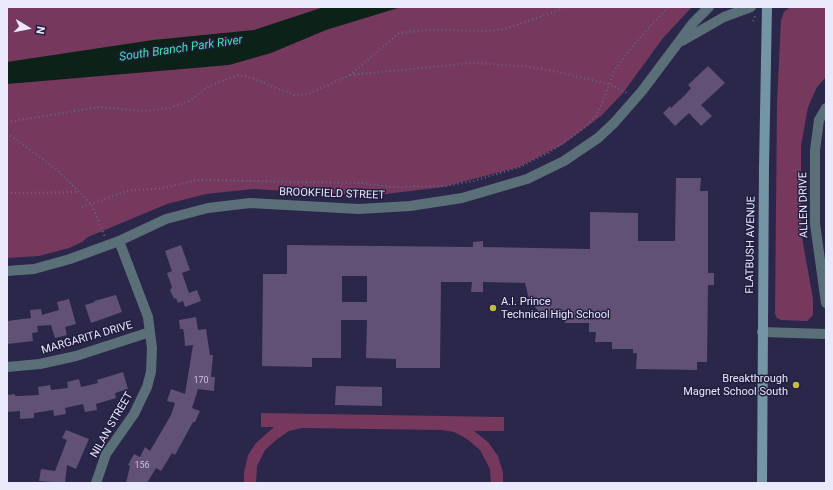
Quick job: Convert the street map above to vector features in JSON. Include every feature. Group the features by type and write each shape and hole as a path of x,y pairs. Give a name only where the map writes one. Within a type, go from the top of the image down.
{"street":[{"name":"BROOKFIELD STREET","path":"7,271 34,269 63,261 174,217 208,208 228,205 269,204 332,208 385,208 436,203 483,193 527,179 564,161 598,138 637,98 693,23 709,7"},
{"name":"BROOKFIELD STREET","path":"680,42 724,17 751,7"},
{"name":"FLATBUSH AVENUE","path":"762,483 762,332 767,7"},
{"name":"ALLEN DRIVE","path":"826,108 819,120 815,150 815,224 826,303"},
{"path":"815,189 826,189"},
{"name":"NILAN STREET","path":"96,483 106,454 134,414 147,387 151,364 152,348 148,317 119,240"},
{"path":"762,332 826,331"},
{"name":"MARGARITA DRIVE","path":"7,367 40,364 76,356 150,332"}],"path":[{"path":"7,122 100,107 143,111 170,108 189,101 209,86 238,76 246,76 288,93 301,96 350,75 399,33 429,30 488,31 504,28 546,15 564,7"},
{"path":"82,207 92,205 130,190 158,189 198,180 361,183 391,187 446,186 474,181 520,167 550,152 573,138 588,126 596,116 614,71 636,42 668,7"},
{"path":"350,75 472,63 522,66 549,70 609,84 637,98"},
{"path":"7,133 56,168 92,205 107,244"},
{"path":"7,193 79,192"}],"shaded area":[{"path":"7,7 692,7 663,38 623,93 601,116 562,145 519,167 443,187 386,194 357,195 253,189 206,194 167,204 88,237 82,242 69,248 39,256 7,258"},
{"path":"790,7 826,7 825,78 817,87 808,107 801,146 801,232 813,299 813,315 807,321 781,320 777,318 775,314 777,102 781,20 784,12"},
{"path":"261,413 504,417 504,431 474,431 488,442 498,456 503,473 503,483 491,483 490,469 480,450 467,439 454,432 442,430 302,428 289,431 265,450 257,466 256,483 244,483 244,473 248,455 256,443 274,427 261,427"}],"water":[{"name":"South Branch Park River","path":"324,7 401,7 326,30 271,53 229,65 7,84 7,62 153,40 254,30"}],"building":[{"path":"708,66 725,83 701,105 712,116 701,126 689,113 675,126 663,113 685,95 691,88 688,85"},
{"path":"676,178 701,178 700,191 708,191 708,273 714,273 714,285 708,285 707,362 697,362 697,370 636,369 637,353 633,353 633,349 612,349 612,342 595,342 596,332 589,332 589,323 565,323 565,319 550,318 539,312 529,299 525,283 483,282 483,292 471,292 472,282 441,282 440,368 396,368 396,359 366,358 367,320 341,320 341,358 312,358 312,367 262,366 263,274 287,274 287,245 473,247 473,242 483,241 483,247 590,249 590,212 638,213 638,241 675,241","holes":["342,276 367,276 367,302 342,302"]},
{"path":"181,245 190,270 182,273 189,293 197,290 201,301 185,307 183,301 178,303 176,298 174,299 170,290 172,287 167,273 172,271 165,251"},
{"path":"116,295 122,312 91,323 85,305"},
{"path":"69,299 76,324 65,327 67,335 55,338 51,325 37,326 38,332 32,333 33,341 7,344 7,321 31,318 30,310 41,309 42,315 59,310 57,302"},
{"path":"196,317 198,330 206,329 210,355 213,355 211,377 215,377 214,391 198,389 192,408 200,411 175,455 172,453 161,471 156,468 147,483 126,483 130,466 128,465 134,454 140,457 145,447 150,451 171,415 175,403 167,401 171,389 185,394 193,345 185,346 184,333 183,329 180,329 179,320"},
{"path":"123,372 128,389 115,393 116,398 96,404 97,410 85,412 83,404 65,408 66,414 54,416 53,410 34,413 34,418 20,419 20,411 7,412 7,395 39,395 38,387 50,385 51,390 68,388 67,382 79,379 81,387 98,383 97,380"},
{"path":"336,386 382,387 382,406 335,405"},
{"path":"66,430 89,439 76,469 67,465 65,483 39,481 41,469 55,471 67,440 62,438"}],"place":[{"name":"A.I. Prince Technical High School","path":"493,308"},
{"name":"Breakthrough Magnet School South","path":"796,385"}]}
